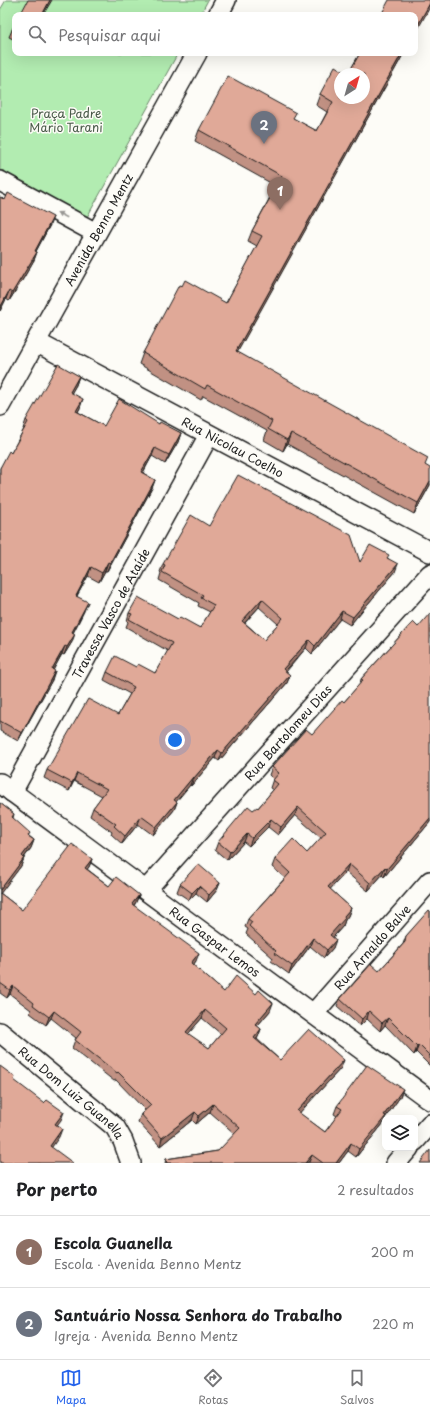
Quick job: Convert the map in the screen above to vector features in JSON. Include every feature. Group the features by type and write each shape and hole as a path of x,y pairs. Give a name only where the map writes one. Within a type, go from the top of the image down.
{"street":[{"path":"220,12 226,0"},
{"name":"Avenida Benno Mentz","path":"0,406 195,56"},
{"path":"0,181 96,233"},
{"name":"Rua Nicolau Coelho","path":"36,342 430,552"},
{"name":"Travessa Vasco de Ataíde","path":"6,788 209,435"},
{"name":"Rua Bartolomeu Dias","path":"146,890 430,574"},
{"name":"Rua Gaspar Lemos","path":"6,788 314,1013 430,1100"},
{"name":"Rua Arnaldo Balve","path":"314,1013 430,881"},
{"name":"Rua Dom Luiz Guanella","path":"0,1032 115,1127 128,1161"},
{"path":"418,1138 430,1124"},
{"path":"396,1163 406,1151"}],"green space":[{"name":"Praça Padre Mário Tarani","path":"6,0 208,0 202,12 12,12 12,56 176,56 86,219 0,172 0,10"}],"building":[{"path":"28,0 50,0 44,12 22,12"},
{"path":"389,0 430,0 430,3 418,25 418,12 383,12"},
{"path":"358,56 400,56 236,351 428,458 425,465 430,468 430,481 418,503 291,433 287,440 268,429 272,421 207,385 205,389 143,353 179,285 182,286 185,280 226,303 262,236 252,231 282,176 199,130 228,76 296,113 293,118 317,131 333,102 320,94 335,66 338,68 334,68 334,104 370,104 370,68 351,68"},
{"path":"8,193 53,217 35,251 37,252 12,293 9,291 0,308 0,197 5,200"},
{"path":"58,364 79,376 70,392 83,399 76,411 104,426 119,399 159,424 160,422 181,433 169,455 155,448 141,472 155,480 110,563 108,562 102,573 91,567 76,596 88,602 72,632 75,634 67,647 65,646 52,669 55,671 22,733 0,721 0,468 9,451 11,453 28,422 26,420"},
{"path":"238,475 351,535 360,562 370,545 389,555 387,558 398,564 353,617 342,611 315,646 309,640 283,669 290,675 222,753 218,750 194,778 193,777 174,800 177,802 156,827 141,816 125,836 114,826 116,824 93,808 107,789 77,773 72,783 47,770 88,699 118,715 134,687 107,672 115,656 136,667 138,664 155,673 172,643 129,619 132,614 129,613 138,597 178,619 180,617 200,628 214,605 201,598 203,595 162,572 165,565 163,564 191,515 209,526","holes":["262,599 283,618 264,640 242,621"]},
{"path":"430,613 430,818 387,869 385,867 370,883 349,864 328,887 351,908 344,916 345,918 330,935 336,940 327,950 313,938 292,966 274,953 276,951 249,926 252,922 248,919 290,873 275,859 293,839 307,853 326,832 298,807 281,827 271,819 252,838 247,834 230,852 218,842 248,806 253,810 257,807 258,808 278,784 273,780 279,773 272,767 306,729 312,734 342,700 344,702 363,680 361,679 413,622 418,627"},
{"path":"0,803 14,814 12,817 30,833 28,836 34,840 22,856 24,858 0,890"},
{"path":"72,844 92,859 85,868 109,886 116,877 139,895 132,904 199,953 191,963 224,992 236,976 256,994 259,990 273,1003 255,1024 261,1029 254,1038 280,1060 309,1029 344,1060 297,1111 325,1132 342,1109 337,1106 367,1065 403,1089 384,1115 382,1115 382,1121 359,1149 351,1143 336,1163 323,1163 312,1155 305,1163 167,1163 166,1159 218,1151 240,1128 213,1104 199,1116 195,1112 162,1138 141,1114 151,1105 118,1072 117,1073 75,1040 81,1032 54,1011 49,1017 33,1005 34,1003 13,986 10,990 0,983 0,893 22,910","holes":["205,1010 226,1028 209,1048 186,1032"]},
{"path":"198,864 220,883 209,895 199,886 192,893 180,884"},
{"path":"429,910 430,1056 419,1045 417,1047 388,1018 382,1023 369,1011 362,1019 340,999 371,964 379,971 405,942 406,936"},
{"path":"0,1066 15,1077 14,1080 44,1103 47,1100 64,1112 55,1124 62,1129 50,1146 73,1163 0,1163"},
{"path":"430,1150 430,1163 420,1163"}],"place":[{"name":"Santuário Nossa Senhora do Trabalho","path":"264,144"},
{"name":"Escola Guanella","path":"280,210"}]}
